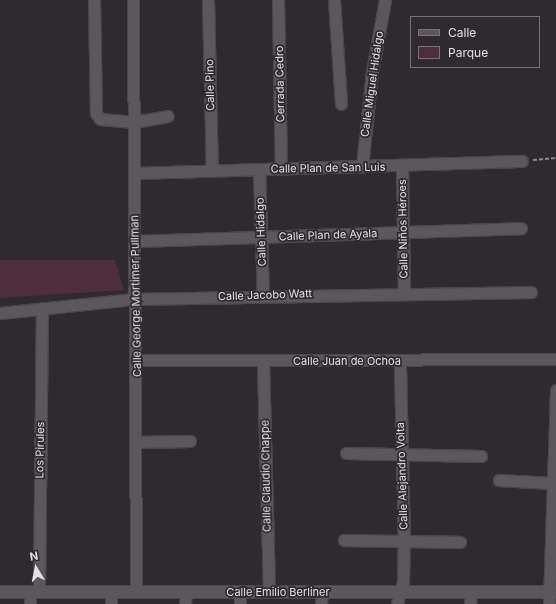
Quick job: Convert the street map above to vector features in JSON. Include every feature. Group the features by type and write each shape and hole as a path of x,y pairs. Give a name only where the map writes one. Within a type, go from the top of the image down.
{"street":[{"path":"94,0 96,113 100,119 134,122 167,116"},
{"name":"Calle George Mortimer Pullman","path":"133,0 134,300 137,360 136,592"},
{"name":"Calle Pino","path":"208,0 212,171"},
{"name":"Cerrada Cedro","path":"278,0 281,168"},
{"path":"334,0 341,104"},
{"name":"Calle Miguel Hidalgo","path":"362,168 372,72 385,0"},
{"name":"Calle Plan de San Luis","path":"134,173 259,170 281,168 402,167 522,161"},
{"name":"Calle Niños Héroes","path":"402,167 401,232 404,292"},
{"name":"Calle Hidalgo","path":"259,170 263,295"},
{"name":"Calle Plan de Ayala","path":"135,241 261,238 521,228"},
{"name":"Calle Jacobo Watt","path":"0,313 134,300 404,292 531,292"},
{"name":"Los Pirules","path":"33,596 42,308"},
{"name":"Calle Juan de Ochoa","path":"137,360 263,361 556,359"},
{"name":"Calle Alejandro Volta","path":"397,604 399,592 403,582 404,543 400,360"},
{"name":"Calle Claudio Chappe","path":"263,361 269,591"},
{"path":"551,596 552,483 556,390"},
{"path":"136,442 190,441"},
{"path":"346,453 481,456"},
{"path":"499,480 552,483"},
{"path":"344,540 404,543 460,542"},
{"path":"185,604 186,591"},
{"name":"Calle Emilio Berliner","path":"0,592 33,596 111,598 136,592 186,591 240,598 269,591 399,592 471,598 551,596"},
{"path":"321,604 322,592"}],"path":[{"path":"522,161 556,158"}],"green space":[{"path":"0,260 115,260 124,290 0,298"}]}
